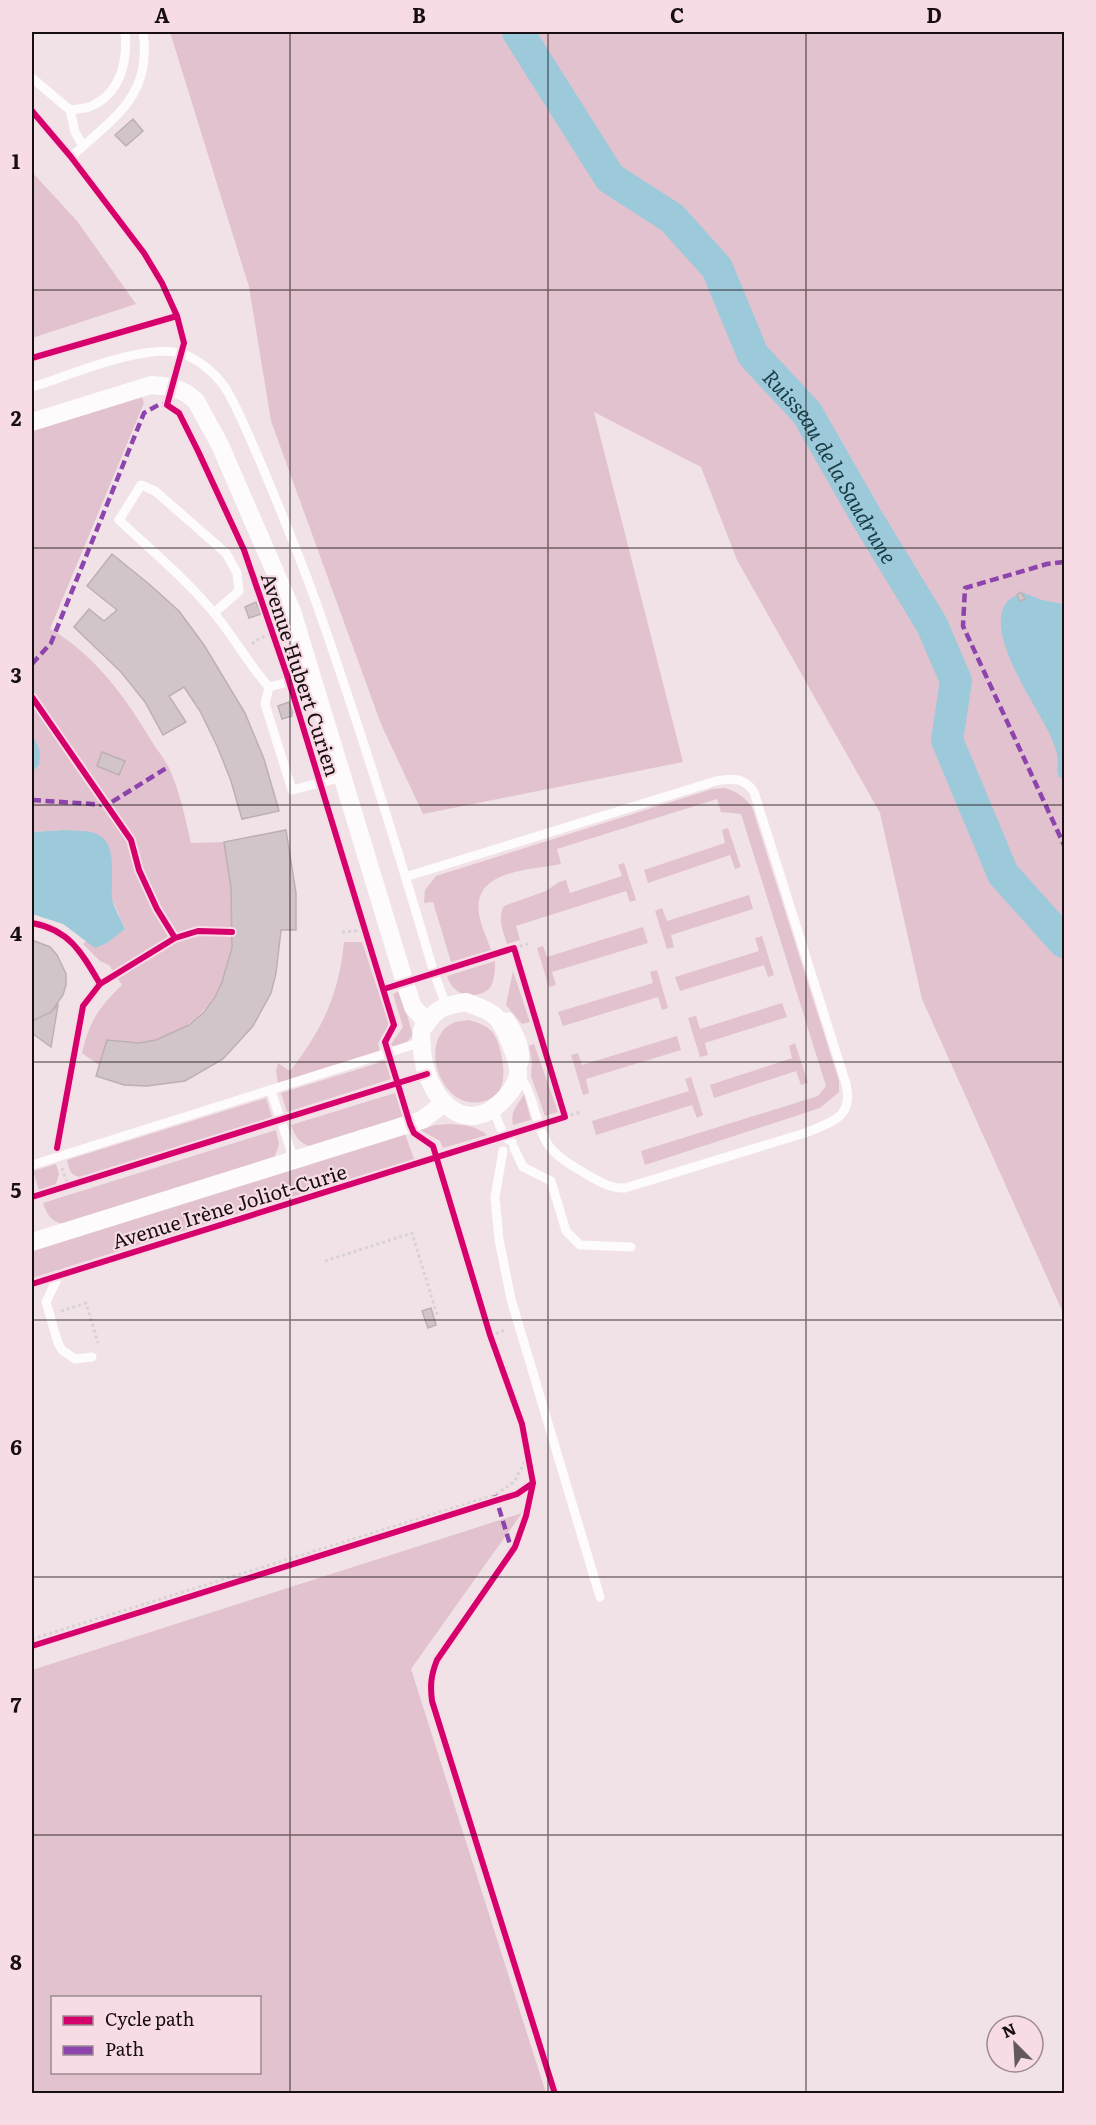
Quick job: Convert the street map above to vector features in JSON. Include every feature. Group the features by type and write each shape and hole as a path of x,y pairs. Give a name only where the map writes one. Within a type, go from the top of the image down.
{"street":[{"name":"Avenue Hubert Curien","path":"32,422 151,385 172,387 186,393 196,401 220,445 292,611 413,1007 427,1022"},
{"path":"465,1002 489,1012 501,1024 518,1070 511,1093 493,1109 474,1115 452,1111 443,1104 427,1074 422,1030 433,1013 447,1005 465,1002"},
{"name":"Avenue Irène Joliot-Curie","path":"32,1242 422,1120 443,1104"}],"lane":[{"path":"70,110 88,108 113,89 122,74 127,49 124,32"},
{"path":"71,157 124,109 142,78 146,52 143,32"},
{"path":"32,78 70,110 75,132 83,146"},
{"path":"32,387 117,360 144,353 165,351 181,353 197,362 212,372 225,388 292,535 351,702 440,992 447,1005"},
{"path":"214,613 239,591 237,573 226,553 155,491 141,485 119,520 200,597 243,650 259,677 269,687"},
{"path":"269,687 312,676"},
{"path":"269,687 265,704 292,790 343,777"},
{"path":"405,877 716,781 738,779 750,786 754,792 846,1084 848,1105 842,1114 831,1122 805,1133 617,1189 563,1161 548,1145 527,1084 518,1070"},
{"path":"32,1165 422,1042"},
{"path":"271,1091 294,1160"},
{"path":"493,1109 507,1145 523,1167 551,1181 566,1231 579,1245 631,1247"},
{"path":"507,1145 495,1197 499,1240 511,1299 600,1597"},
{"path":"59,1275 46,1302 58,1343 62,1350 75,1359 92,1357"}],"path":[{"path":"243,650 260,638 274,633"},
{"path":"362,918 369,939"},
{"path":"342,932 366,930"},
{"path":"514,948 528,944"},
{"path":"565,1117 580,1112"},
{"path":"326,1261 412,1233 438,1318"},
{"path":"50,1314 86,1304 98,1343"},
{"path":"32,1639 495,1495 514,1482 529,1454"},
{"path":"32,1646 507,1497"}],"shaded area":[{"path":"170,32 1064,32 1064,1315 922,999 880,813 737,560 701,467 594,412 683,762 423,814 381,724 271,421 249,287"},
{"path":"32,172 77,221 136,304 32,338"},
{"path":"142,397 144,403 50,629 82,652 110,680 133,712 173,777 191,843 224,842 232,895 233,935 228,966 222,983 202,1012 189,1024 174,1033 157,1039 135,1043 107,1041 99,1065 82,1053 85,1042 96,1016 122,985 109,965 100,961 83,944 86,941 95,947 107,943 125,928 112,900 64,830 32,832 32,431"},
{"path":"725,788 740,795 752,807 839,1081 839,1092 820,1108 645,1165 641,1151 818,1096 826,1086 741,814 721,812 717,799 557,849 561,864 507,874 494,880 485,888 479,899 479,914 491,950 451,962 433,902 424,903 425,890 436,876 712,789"},
{"path":"728,828 741,867 735,869 730,855 648,883 644,870 725,843 722,830"},
{"path":"624,863 636,900 630,902 626,891 516,926 520,940 507,944 501,920 504,906 546,891 566,880 570,893 622,876 618,865"},
{"path":"749,895 753,909 671,935 674,947 667,949 655,911 662,908 667,921"},
{"path":"643,927 648,943 552,972 556,985 549,987 537,948 543,946 547,957"},
{"path":"762,936 774,975 768,977 764,965 680,991 675,977 759,951 755,938"},
{"path":"344,942 362,942 389,1024 378,1043 380,1052 278,1084 276,1071 278,1063 290,1071 311,1041 327,1011 338,979"},
{"path":"495,961 491,986 479,994 468,995 459,992 452,986 447,976"},
{"path":"657,970 668,1008 662,1010 658,997 563,1026 558,1012 653,983 650,972"},
{"path":"513,971 530,1022 522,1024 506,1005"},
{"path":"400,991 413,1035 407,1042 393,1047 391,1044 403,1027 393,994"},
{"path":"782,1003 787,1017 705,1043 708,1055 700,1057 688,1018 696,1016 700,1029"},
{"path":"469,1020 491,1030 502,1059 503,1081 500,1090 493,1097 480,1102 466,1102 454,1095 444,1084 435,1056 437,1042 443,1030 455,1022"},
{"path":"677,1036 681,1050 586,1079 589,1093 583,1095 571,1055 578,1053 582,1065"},
{"path":"795,1043 808,1083 801,1085 796,1071 714,1098 710,1085 792,1058 789,1046"},
{"path":"534,1044 558,1112 545,1116 531,1076 532,1062 529,1046"},
{"path":"385,1061 391,1079 287,1112 281,1093"},
{"path":"691,1077 703,1115 697,1118 692,1105 596,1135 592,1121 689,1091 685,1079"},
{"path":"395,1093 403,1118 313,1147 299,1139 291,1125"},
{"path":"524,1094 531,1120 513,1125 513,1112"},
{"path":"266,1098 272,1117 80,1177 74,1175 69,1169 67,1160"},
{"path":"451,1124 470,1127 487,1135 443,1148 440,1141 420,1130 435,1125"},
{"path":"276,1130 279,1144 274,1159 63,1224 50,1216 43,1203"},
{"path":"405,1134 414,1159 32,1278 32,1251"},
{"path":"56,1164 59,1174 56,1184 39,1190 33,1171"},
{"path":"522,1513 411,1669 546,2093 32,2093 32,1670"}],"water":[{"path":"1021,592 1042,600 1064,604 1064,779 1059,777 1057,754 1051,738 1022,685 1006,649 1001,616 1006,603"},
{"path":"32,734 40,751 39,765 32,772"},
{"path":"64,830 97,834 104,839 111,854 112,899 125,929 107,943 95,948 63,924 32,914 32,832"}],"building":[{"path":"133,119 143,131 126,146 115,135"},
{"path":"112,554 179,611 204,645 245,713 264,759 279,811 242,819 218,748 200,711 184,687 169,696 186,722 163,735 145,702 121,672 74,627 89,609 104,621 117,610 87,586"},
{"path":"1021,592 1025,599 1020,601 1017,595"},
{"path":"256,602 261,614 249,618 245,607"},
{"path":"289,702 292,716 282,719 278,706"},
{"path":"102,752 125,761 119,775 97,766"},
{"path":"286,830 296,893 296,930 281,930 276,973 271,993 253,1026 223,1059 185,1081 147,1086 124,1085 96,1076 107,1040 139,1043 156,1040 189,1025 204,1012 222,982 232,948 231,888 224,842"},
{"path":"32,940 50,947 57,955 66,974 66,985 63,995 51,1012 32,1021"},
{"path":"58,1005 51,1047 32,1033 32,1021 51,1012"},
{"path":"431,1308 436,1325 428,1328 422,1311"}],"waterway":[{"name":"Ruisseau de la Saudrune","path":"518,32 610,178 672,218 717,268 753,355 807,413 932,625 956,681 947,740 1003,874 1064,942"}],"marked path":[{"path":"32,664 51,643 144,413 160,404 167,405"},
{"path":"1064,562 1047,564 965,588 963,626 1064,845"},
{"path":"32,800 107,805 168,767"},
{"path":"495,1495 512,1551"}],"cycle path":[{"path":"32,111 71,157 144,253 162,283 177,316 184,343 167,405 179,413 244,550 288,678 394,1025 385,1042 410,1124 414,1133 433,1146 490,1335 522,1424 533,1483 526,1516 515,1547 437,1660 432,1675 431,1690 432,1701 555,2094"},
{"path":"32,358 177,316"},
{"path":"32,697 131,840 139,870 157,909 175,938"},
{"path":"32,923 56,931 74,945 100,984"},
{"path":"57,1148 83,1006 100,984 175,938 198,931 232,932"},
{"path":"32,1284 565,1117 514,948 384,989"},
{"path":"32,1197 427,1074"},
{"path":"32,1646 517,1494 533,1483"}]}
